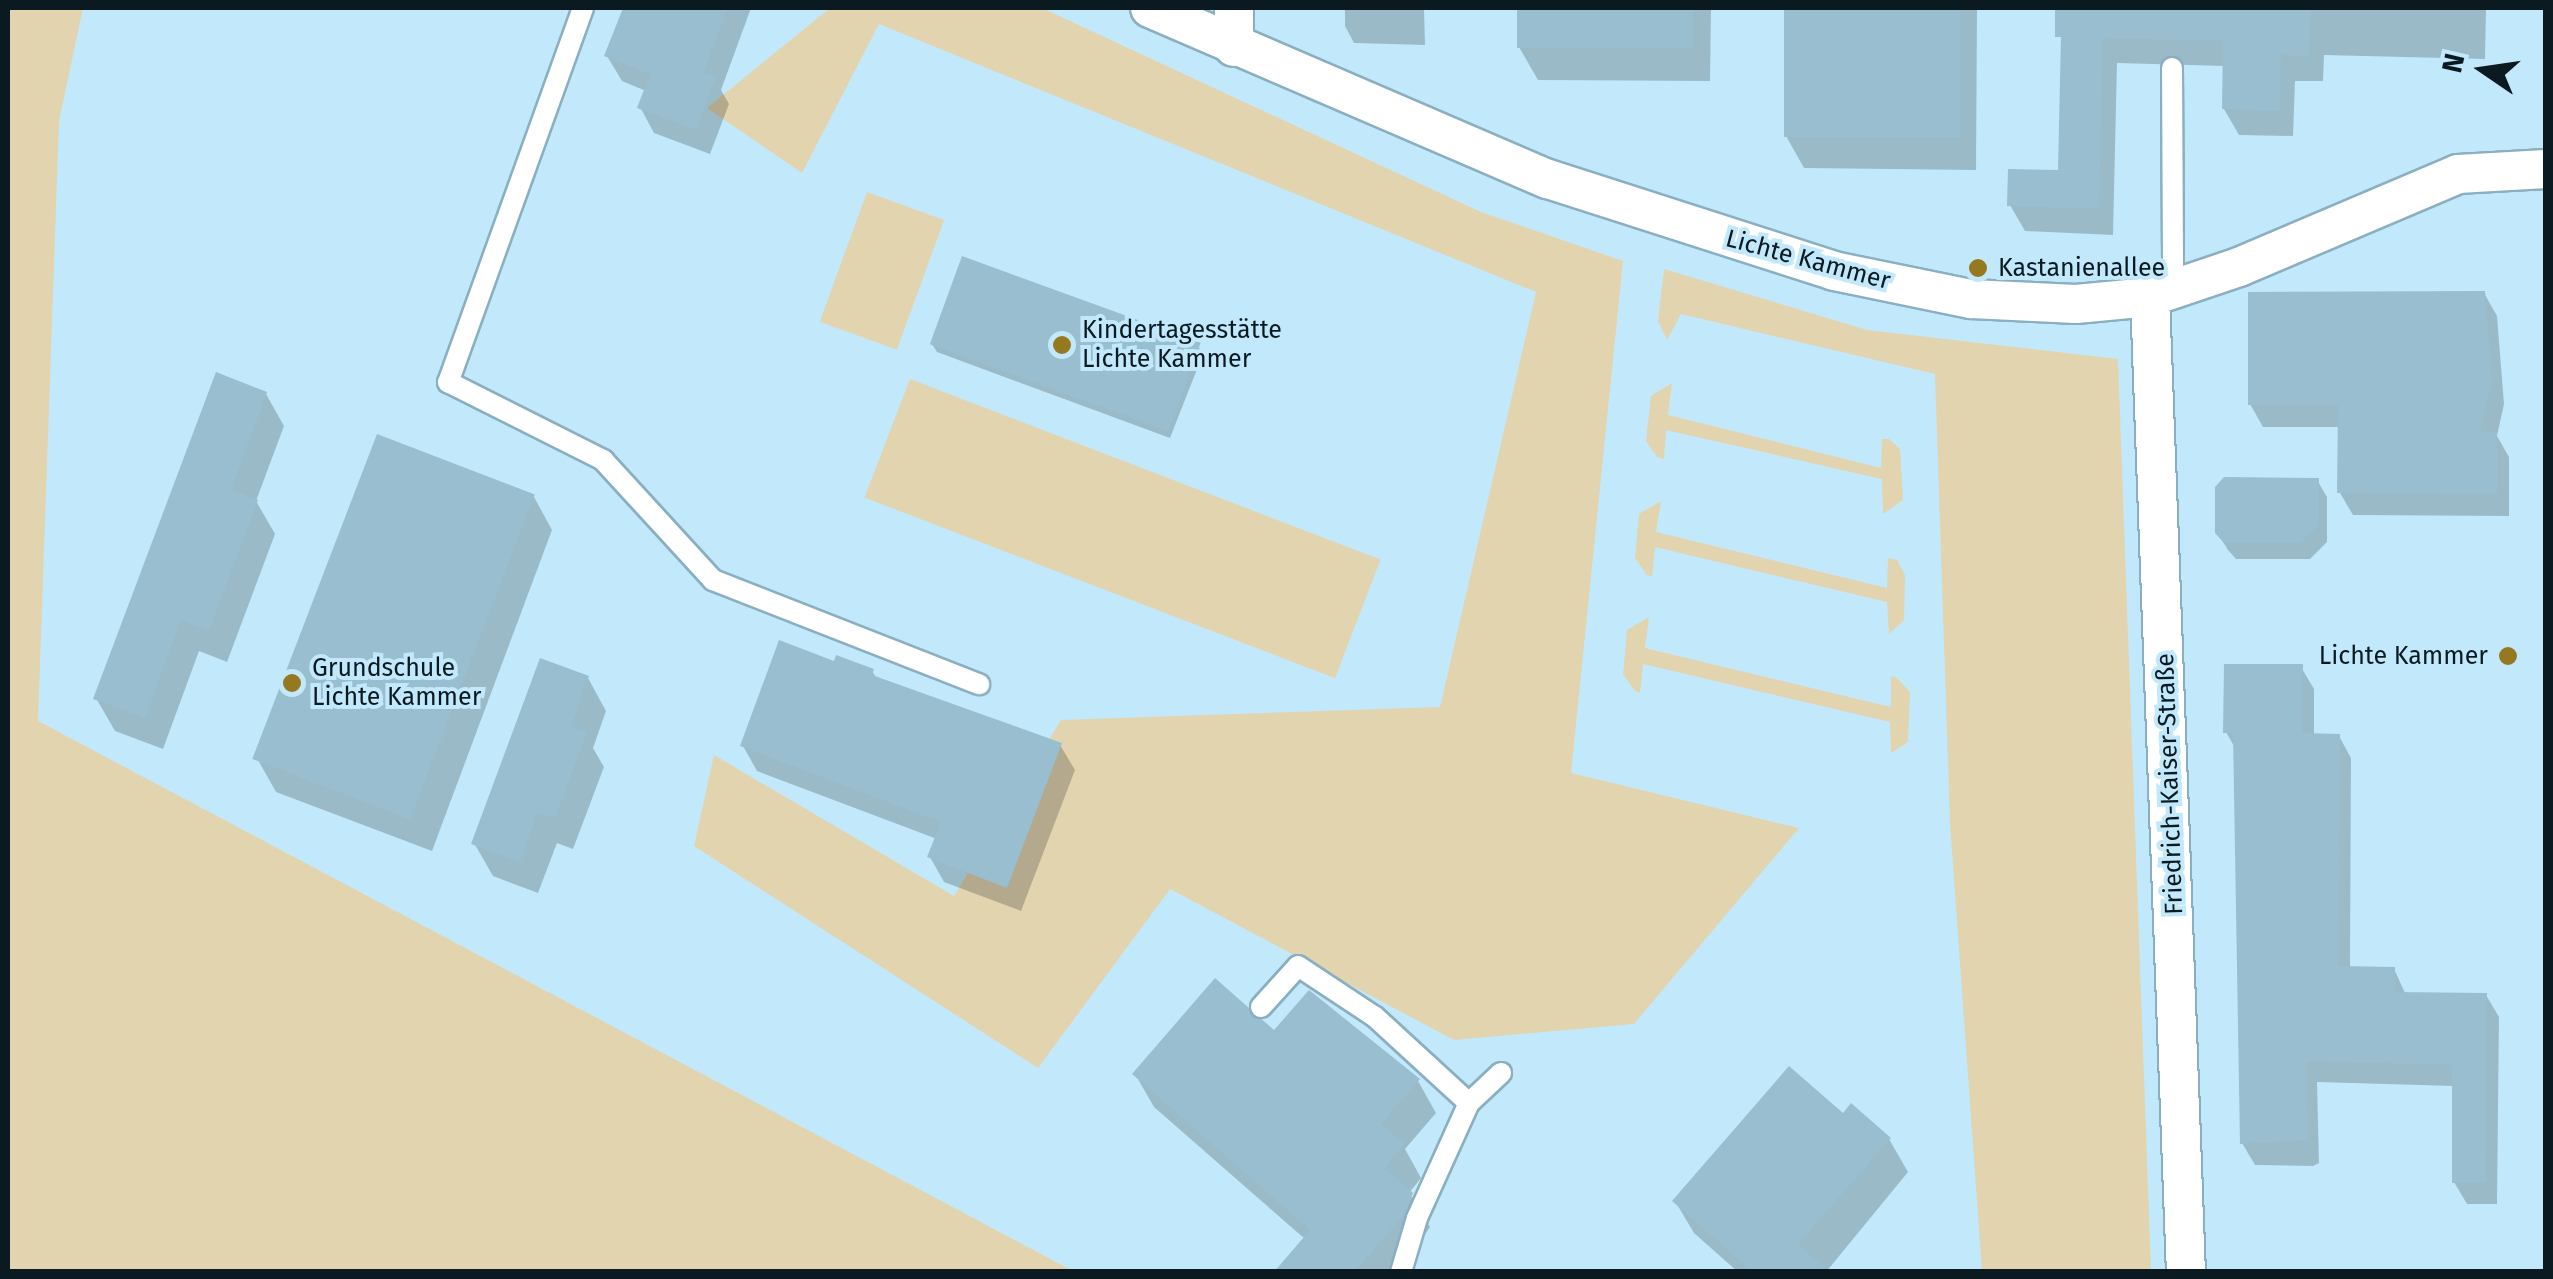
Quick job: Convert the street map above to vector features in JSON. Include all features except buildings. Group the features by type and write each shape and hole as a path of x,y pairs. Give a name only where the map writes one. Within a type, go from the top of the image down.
{"street":[{"name":"Lichte Kammer","path":"1150,8 1548,179 1834,271 1971,299 2076,304 2161,293 2458,174 2546,169"},
{"path":"1234,8 1234,47"},
{"name":"Friedrich-Kaiser-Straße","path":"2161,293 2186,1272"}],"lane":[{"path":"582,8 448,382 603,460 714,580 979,684"},
{"path":"2161,293 2172,68"},
{"path":"1261,1007 1298,966 1375,1017 1469,1103"},
{"path":"1401,1272 1417,1218 1469,1103 1501,1073"}],"shaded area":[{"path":"8,8 83,8 59,121 38,721 1073,1271 8,1271"},
{"path":"830,8 1042,8 1481,212 1623,261 1571,773 1799,828 1634,1024 1454,1040 1170,889 1038,1068 694,846 714,755 954,896 1061,720 1440,707 1536,292 879,24 802,173 707,108"},
{"path":"867,192 944,220 897,350 820,322"},
{"path":"1664,269 1867,330 2118,359 2151,1271 1982,1271 1950,823 1935,374 1681,314 1667,340 1658,321"},
{"path":"910,379 1381,560 1335,678 864,498"},
{"path":"1672,383 1668,415 1881,468 1882,439 1889,439 1900,449 1903,500 1883,514 1882,479 1666,430 1664,459 1657,457 1646,441 1651,396"},
{"path":"1661,501 1656,532 1887,588 1888,558 1897,560 1905,575 1904,620 1889,634 1887,602 1655,547 1652,577 1635,558 1639,514"},
{"path":"1649,617 1645,648 1891,707 1891,676 1897,678 1910,692 1908,742 1891,753 1890,722 1643,664 1640,693 1635,691 1623,674 1627,630"}],"place":[{"name":"Kastanienallee","path":"1978,268"},
{"name":"Kindertagesstätte Lichte Kammer","path":"1062,345"},
{"name":"Lichte Kammer","path":"2508,656"},
{"name":"Grundschule Lichte Kammer","path":"292,683"}]}
